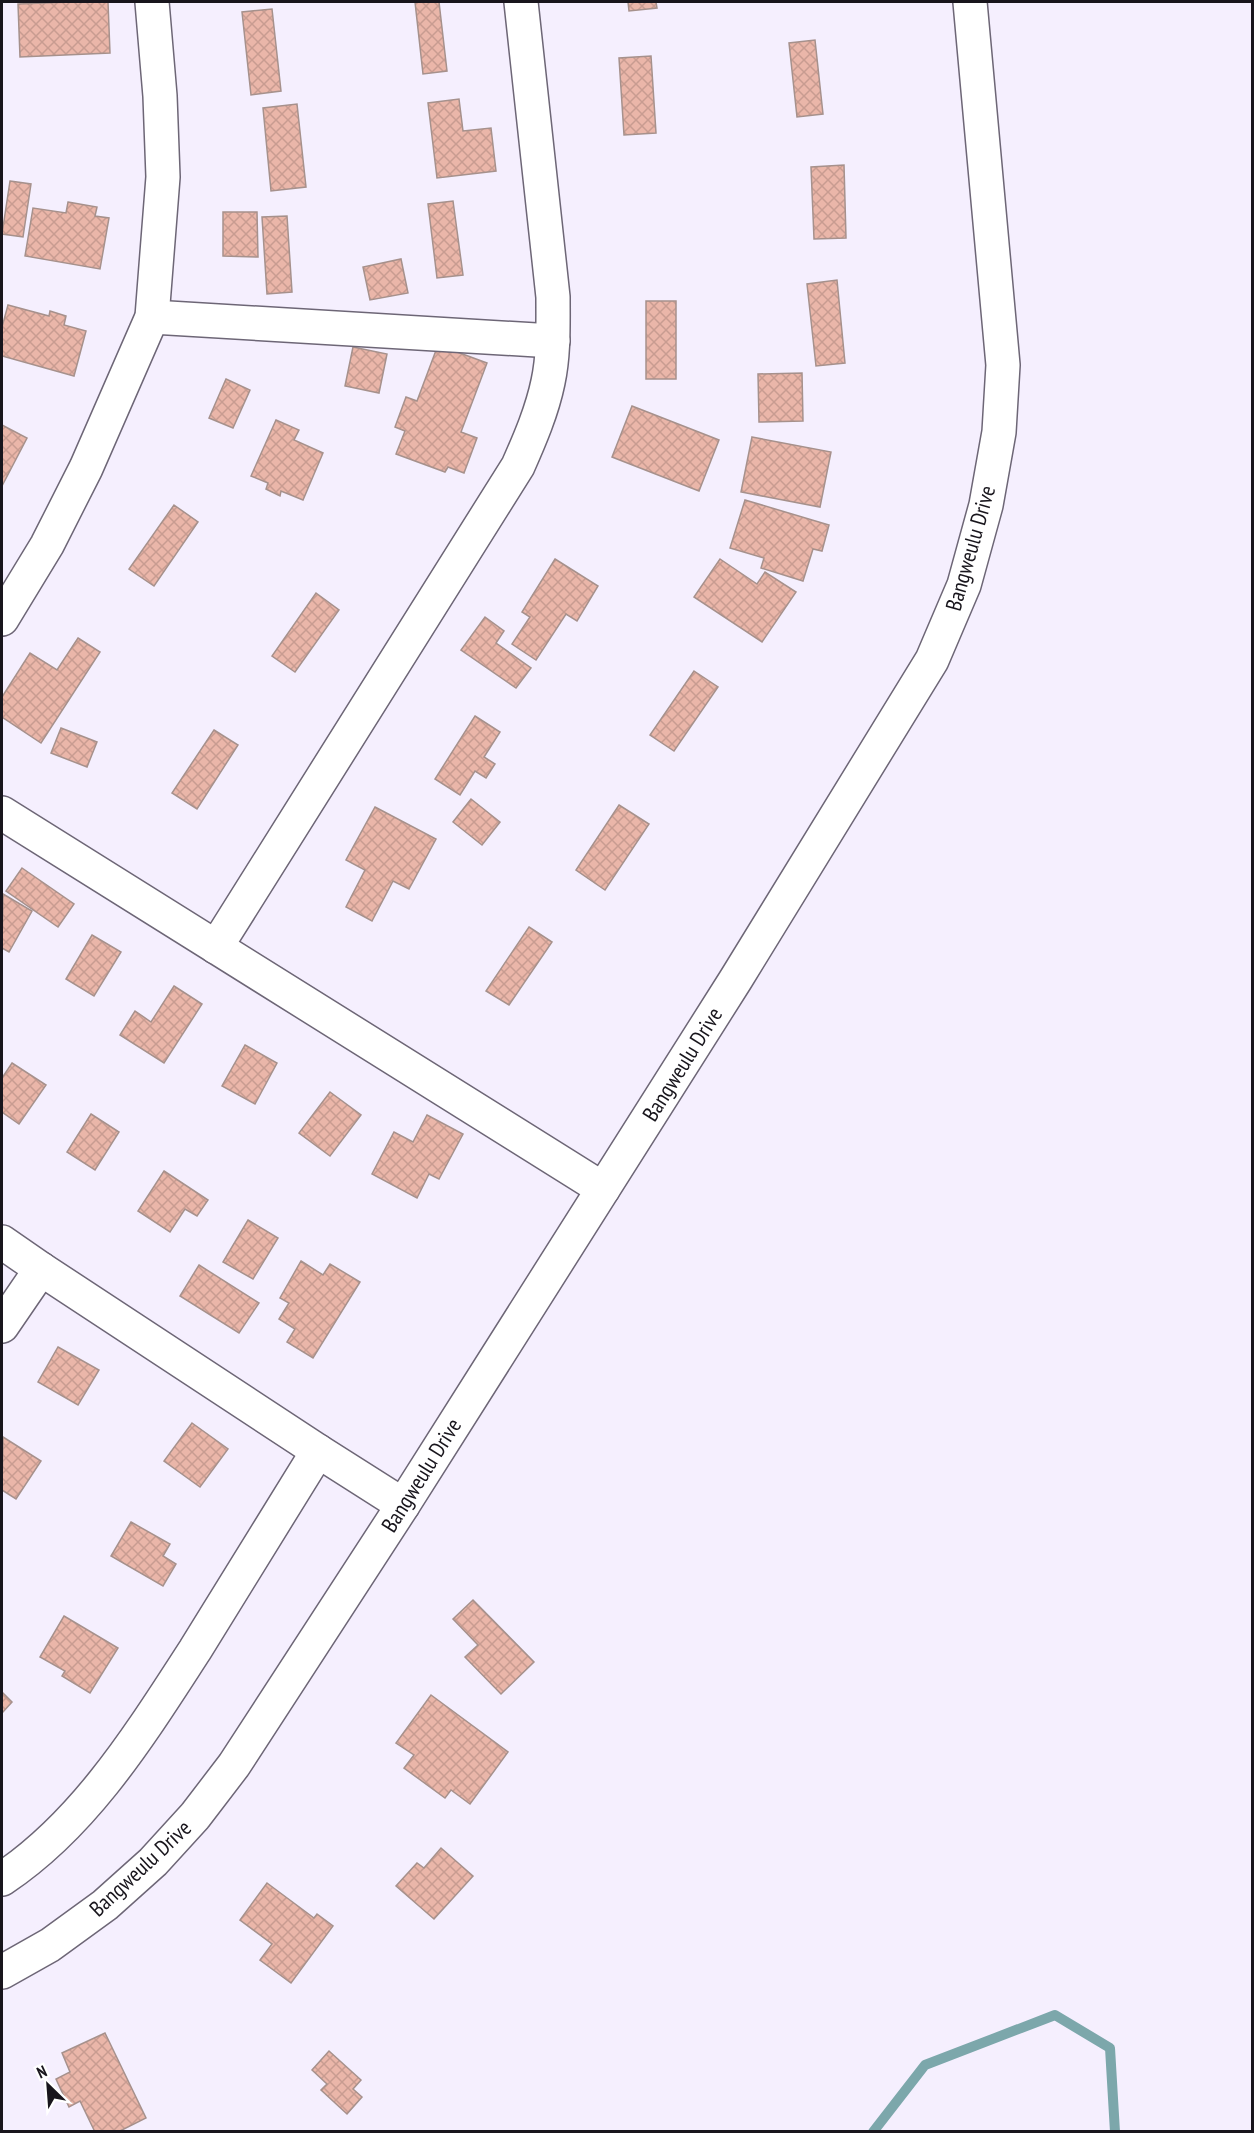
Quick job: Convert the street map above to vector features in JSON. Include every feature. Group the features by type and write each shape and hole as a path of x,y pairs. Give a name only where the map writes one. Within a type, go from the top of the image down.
{"street":[{"path":"2,619 47,545 86,468 152,317 163,177 160,96 152,2"},
{"path":"216,947 518,466 535,428 548,381 553,340 553,297 521,2"},
{"name":"Bangweulu Drive","path":"2,1972 50,1945 105,1905 153,1862 195,1816 234,1765 403,1505 736,979 932,660 964,585 986,505 999,432 1003,364 970,2"},
{"path":"152,317 553,340"},
{"path":"2,813 603,1189"},
{"path":"2,1242 403,1505"},
{"path":"2,1326 41,1269"},
{"path":"2,1879 22,1865 64,1828 107,1778 149,1722 318,1451"}],"building":[{"path":"108,2 110,53 20,57 18,4"},
{"path":"415,2 439,2 447,71 423,74"},
{"path":"628,2 656,2 657,8 629,11"},
{"path":"272,9 281,91 251,95 242,12"},
{"path":"815,40 823,114 797,117 789,43"},
{"path":"651,56 656,133 624,135 619,58"},
{"path":"459,99 463,131 491,128 496,171 437,178 428,103"},
{"path":"297,104 306,187 271,191 263,108"},
{"path":"844,165 846,238 814,239 811,167"},
{"path":"10,181 31,184 23,237 2,234"},
{"path":"453,201 463,275 437,278 428,204"},
{"path":"68,202 97,207 95,216 109,218 100,269 25,256 33,208 66,213"},
{"path":"223,212 257,212 258,257 223,256"},
{"path":"287,216 292,292 267,294 262,217"},
{"path":"401,259 408,293 370,300 363,267"},
{"path":"837,280 845,363 816,366 807,284"},
{"path":"646,301 676,301 676,379 646,379"},
{"path":"8,305 49,316 50,311 66,316 64,325 86,331 74,376 2,356 2,327"},
{"path":"438,345 487,363 461,432 477,438 464,473 448,467 445,472 396,454 405,431 395,427 406,397 417,401"},
{"path":"353,347 387,354 379,393 345,386"},
{"path":"802,373 803,421 759,422 758,374"},
{"path":"226,379 250,390 233,428 209,418"},
{"path":"632,406 719,440 699,491 612,457"},
{"path":"276,420 299,430 294,440 323,453 303,500 281,491 280,496 266,489 268,483 251,476"},
{"path":"2,425 27,438 2,486"},
{"path":"752,437 831,452 820,507 741,492"},
{"path":"745,500 829,525 822,551 813,549 803,581 761,568 764,558 730,548"},
{"path":"174,505 198,522 154,586 129,569"},
{"path":"555,559 598,586 577,621 566,614 536,660 512,644 530,617 522,612"},
{"path":"720,559 757,584 765,572 796,592 762,642 694,597"},
{"path":"316,593 339,610 295,672 272,656"},
{"path":"485,617 504,631 496,643 531,668 516,688 461,650"},
{"path":"78,638 100,652 41,743 2,717 2,697 30,653 57,670"},
{"path":"694,671 718,687 674,751 650,735"},
{"path":"475,716 500,732 484,757 495,764 486,778 475,771 460,795 435,779"},
{"path":"61,728 97,742 87,767 51,753"},
{"path":"214,730 238,745 197,809 172,793"},
{"path":"471,799 500,822 482,845 453,822"},
{"path":"619,805 649,824 605,890 576,870"},
{"path":"375,807 436,839 409,889 393,881 372,921 346,907 365,870 346,860"},
{"path":"22,868 74,904 58,927 6,891"},
{"path":"3,894 32,911 9,952 2,948"},
{"path":"529,927 552,942 509,1005 486,991"},
{"path":"92,935 121,952 94,996 66,979"},
{"path":"174,986 202,1004 164,1063 120,1035 135,1011 151,1022"},
{"path":"245,1045 277,1063 255,1104 222,1086"},
{"path":"12,1063 46,1085 19,1124 2,1112 2,1078"},
{"path":"330,1092 361,1115 330,1156 299,1133"},
{"path":"91,1114 119,1132 95,1170 67,1152"},
{"path":"427,1115 463,1134 439,1179 429,1174 417,1198 372,1174 394,1132 413,1142"},
{"path":"164,1171 208,1200 197,1216 185,1209 170,1232 138,1211"},
{"path":"248,1220 278,1238 253,1279 223,1262"},
{"path":"301,1261 323,1275 330,1264 360,1282 313,1358 287,1342 295,1329 279,1319 289,1303 280,1298"},
{"path":"199,1265 259,1303 239,1333 180,1296"},
{"path":"58,1347 99,1370 78,1405 38,1382"},
{"path":"192,1423 228,1449 200,1487 164,1461"},
{"path":"3,1437 41,1461 16,1499 2,1490"},
{"path":"131,1522 170,1544 163,1556 176,1564 163,1586 111,1556"},
{"path":"473,1600 534,1662 501,1694 465,1657 478,1645 453,1619"},
{"path":"64,1616 118,1648 90,1693 62,1676 65,1671 40,1657"},
{"path":"2,1692 12,1702 2,1713"},
{"path":"431,1695 508,1752 470,1804 451,1790 445,1798 404,1768 414,1755 396,1743"},
{"path":"441,1848 473,1876 434,1919 396,1886 417,1863 424,1868"},
{"path":"267,1883 314,1918 317,1914 333,1926 291,1983 260,1960 272,1944 240,1920"},
{"path":"105,2033 146,2118 118,2132 95,2132 80,2101 69,2107 56,2079 70,2072 62,2053"},
{"path":"329,2051 361,2080 353,2089 362,2097 347,2114 321,2090 327,2084 312,2070"}],"waterway":[{"path":"873,2132 925,2065 1055,2015 1110,2048 1115,2132"}]}
